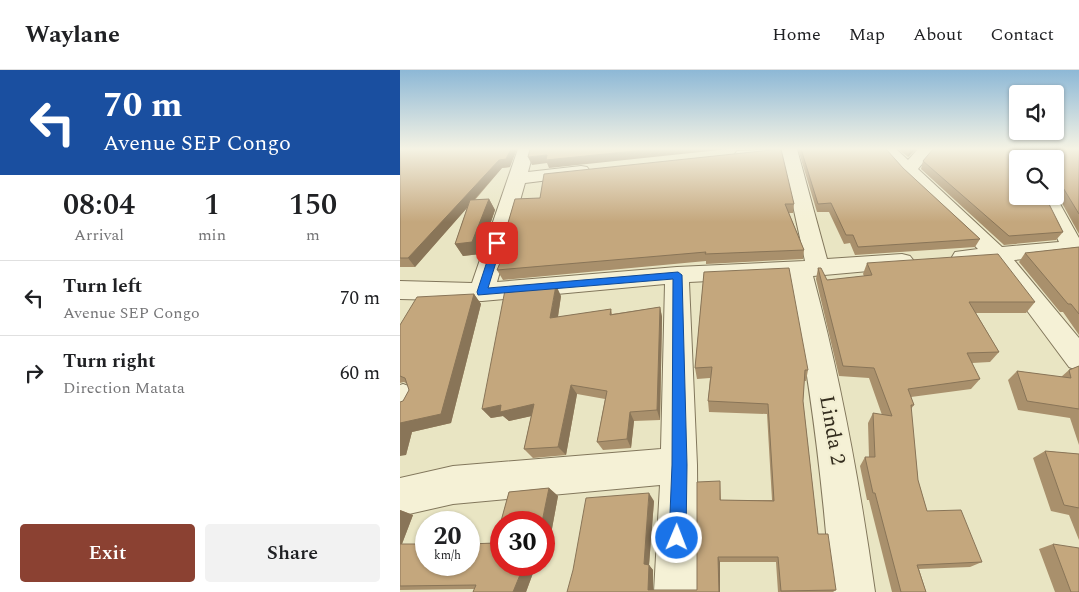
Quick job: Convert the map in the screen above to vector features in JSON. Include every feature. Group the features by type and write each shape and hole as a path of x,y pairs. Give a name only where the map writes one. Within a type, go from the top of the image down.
{"street":[{"path":"482,292 519,173"},
{"path":"518,178 558,173"},
{"name":"Linda 2","path":"794,173 842,483 854,592"},
{"path":"911,173 998,255 1079,359"},
{"path":"400,290 482,292 678,275 998,255 1076,247 1051,205"},
{"path":"676,592 679,465 678,275"},
{"path":"400,497 453,485 679,465"}],"building":[{"path":"400,173 487,173 408,258 400,258"},
{"path":"787,173 794,204 785,204 804,250 705,254 706,252 497,270 510,239 503,240 515,199 540,198 544,174"},
{"path":"809,173 909,173 980,239 858,247 853,235 846,235 831,203 818,204"},
{"path":"937,173 1009,173 1009,205 1050,205 1063,232 1009,236"},
{"path":"1064,173 1079,173 1079,214 1064,189"},
{"path":"489,199 472,242 455,244 470,200"},
{"path":"1079,247 1079,314 1071,304 1068,304 1025,253"},
{"path":"998,254 1035,302 969,302 999,352 967,353 980,379 908,389 914,405 911,405 918,480 927,511 961,510 982,562 917,565 926,592 901,592 875,493 873,493 865,457 875,457 873,413 892,416 874,368 843,366 818,268 821,268 827,280 872,275 867,263"},
{"path":"789,268 808,370 805,370 803,401 818,534 828,534 836,590 781,591 778,557 718,557 719,592 567,592 573,570 586,498 649,493 644,564 649,565 648,590 697,590 697,482 720,481 720,500 774,501 768,404 708,401 712,367 695,368 704,272"},
{"path":"556,285 550,318 611,309 610,315 660,307 657,410 630,412 627,439 597,442 607,391 571,385 558,447 524,449 534,404 500,412 501,405 482,409 505,290"},
{"path":"474,294 441,414 400,423 400,402 403,401 409,390 405,378 400,376 400,325 417,297"},
{"path":"1079,366 1079,409 1027,401 1017,371 1071,378 1069,370"},
{"path":"1045,451 1079,454 1079,508 1064,505"},
{"path":"549,488 544,511 504,511 509,492"},
{"path":"490,543 490,576 520,576 513,592 473,592 476,585 400,586 400,544 415,544 415,576 480,576 480,544"},
{"path":"1053,544 1079,548 1079,592 1071,592"}],"route":[{"path":"497,243 482,292 678,275 679,465 677,538"}]}
